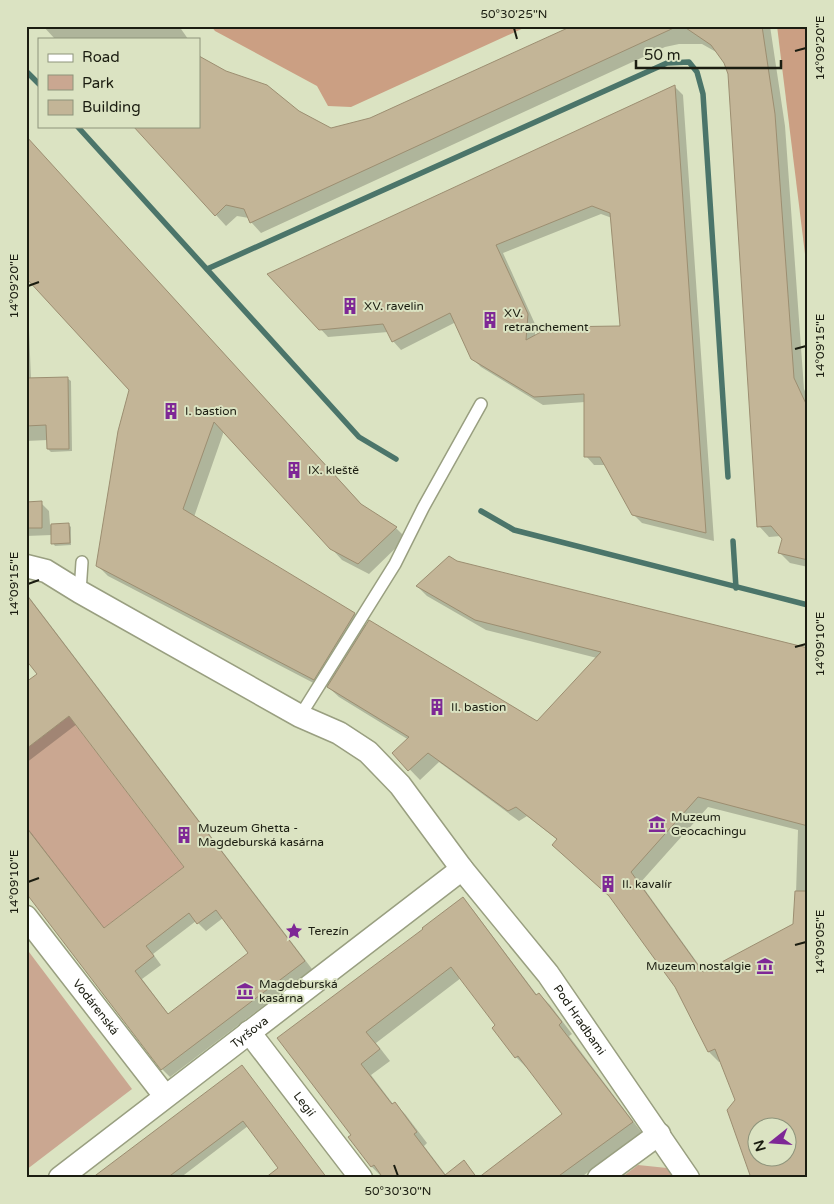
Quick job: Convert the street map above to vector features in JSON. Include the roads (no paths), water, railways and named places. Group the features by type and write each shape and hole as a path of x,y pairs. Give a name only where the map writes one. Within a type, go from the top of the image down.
{"street":[{"name":"Pod Hradbami","path":"26,566 46,571 300,716 339,733 368,752 400,786 462,869 548,974 688,1178"},
{"name":"Tyršova","path":"60,1178 462,869"},
{"name":"Vodárenská","path":"26,917 165,1096"},
{"name":"Legií","path":"249,1032 361,1178"},
{"path":"599,1178 659,1134"}],"lane":[{"path":"300,716 395,564 423,508 481,404"},
{"path":"80,592 82,562"}],"waterway":[{"path":"207,269 667,63 689,62 697,72 703,94 728,477"},
{"path":"26,71 38,83"},
{"path":"79,128 359,437 396,459"},
{"path":"481,511 514,530 808,605"},
{"path":"733,541 736,588"}],"place":[{"name":"XV. ravelin","path":"350,306"},
{"name":"XV. retranchement","path":"490,320"},
{"name":"I. bastion","path":"171,411"},
{"name":"IX. kleště","path":"294,470"},
{"name":"II. bastion","path":"437,707"},
{"name":"Muzeum Geocachingu","path":"657,824"},
{"name":"Muzeum Ghetta - Magdeburská kasárna","path":"184,835"},
{"name":"II. kavalír","path":"608,884"},
{"name":"Terezín","path":"294,931"},
{"name":"Muzeum nostalgie","path":"765,966"},
{"name":"Magdeburská kasárna","path":"245,991"}]}
